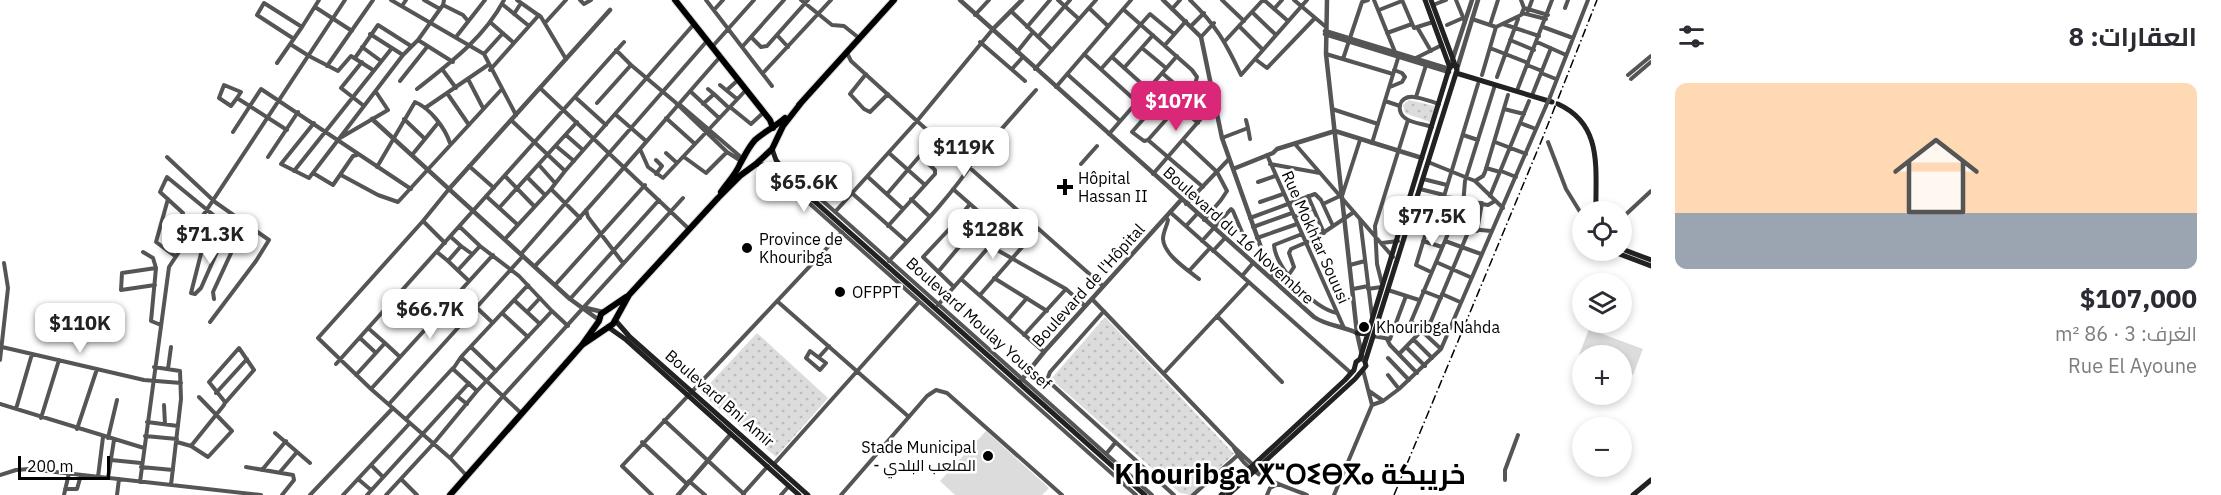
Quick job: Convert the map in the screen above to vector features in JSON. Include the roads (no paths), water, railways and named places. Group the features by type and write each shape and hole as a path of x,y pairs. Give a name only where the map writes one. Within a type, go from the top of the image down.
{"main road":[{"path":"675,0 772,122 771,129"},
{"path":"582,345 608,327 629,295 689,229 749,168 772,149 783,126 801,103 894,0"},
{"path":"1370,335 1372,318 1421,160 1439,104 1453,70 1425,0"},
{"path":"1360,369 1356,362 1362,359 1388,290 1423,179 1453,70 1454,59 1432,2"},
{"path":"1453,70 1553,101 1579,117 1591,136 1595,151 1596,201"},
{"path":"718,198 754,142 801,103"},
{"path":"771,129 779,135"},
{"path":"772,149 786,176"},
{"path":"742,160 749,168"},
{"path":"756,164 769,166 786,176"},
{"name":"Boulevard Moulay Youssef","path":"786,176 802,193 827,210 845,229 1145,495"},
{"path":"1632,253 1651,260"},
{"path":"1632,259 1651,266"},
{"path":"450,495 582,345 604,311 629,295"},
{"path":"604,311 610,312 615,319"},
{"name":"Boulevard Bni Amir","path":"615,319 629,336 731,434 808,495"},
{"path":"599,321 608,327"},
{"name":"Boulevard Bni Amir","path":"608,327 689,393 771,465 800,495"},
{"path":"1357,333 1370,335"},
{"path":"1228,495 1351,373 1366,366 1362,359"},
{"path":"1221,495 1355,379 1360,369"},
{"path":"1641,490 1651,480"},
{"path":"1633,495 1651,486"}],"street":[{"path":"277,63 319,0"},
{"path":"140,482 168,269 345,0"},
{"path":"327,66 373,0"},
{"path":"391,0 484,54 516,115"},
{"path":"402,6 406,0"},
{"path":"423,0 442,5 463,15 468,21"},
{"path":"456,37 484,2 478,0"},
{"path":"545,23 566,0"},
{"path":"580,0 584,4 591,0"},
{"path":"706,0 772,86"},
{"path":"714,10 723,0"},
{"path":"712,47 754,0"},
{"path":"742,46 784,0"},
{"path":"763,74 831,0"},
{"name":"Boulevard du 16 Novembre","path":"960,0 1186,205 1316,319 1357,333"},
{"path":"975,15 989,0"},
{"path":"835,212 917,121 980,42 1022,0"},
{"path":"1026,27 1050,0"},
{"path":"1058,0 1079,19"},
{"path":"1038,37 1070,0"},
{"path":"1035,69 1096,0"},
{"path":"1055,87 1131,0"},
{"path":"1162,0 1201,37 1222,138 1263,258 1278,285"},
{"path":"1172,9 1180,0"},
{"path":"1190,0 1214,23 1241,75 1307,0"},
{"path":"1222,0 1244,21"},
{"path":"1274,9 1282,0"},
{"path":"1294,0 1315,18 1325,31 1453,70 1466,29 1456,0"},
{"path":"1327,0 1326,54 1357,333 1362,359"},
{"path":"1343,58 1362,1 1368,0"},
{"path":"1372,143 1390,87 1397,54 1374,0"},
{"path":"1432,2 1446,0"},
{"path":"1490,25 1498,0"},
{"path":"1521,0 1525,11"},
{"path":"1472,19 1496,27 1518,18 1532,0"},
{"path":"1518,88 1552,0"},
{"path":"1565,8 1568,0"},
{"path":"1372,405 1383,401 1399,389 1441,349 1470,277 1503,208 1546,106 1553,101 1556,79 1588,0"},
{"path":"751,37 764,48 805,1 832,25 844,26 860,39"},
{"path":"1225,41 1261,1 1288,21"},
{"path":"1378,10 1402,1 1414,28 1433,22"},
{"path":"1447,25 1464,20 1475,1"},
{"path":"1454,59 1472,19 1475,1"},
{"path":"417,89 453,62 470,45 490,22 503,2 529,26"},
{"path":"514,14 519,2 539,15 566,59"},
{"path":"294,39 257,15 264,3 302,27"},
{"path":"314,123 281,164 309,178 442,5"},
{"path":"315,7 352,31"},
{"path":"1089,8 1108,26"},
{"path":"1123,9 1195,73 1197,82 1148,140"},
{"path":"467,476 318,338 610,10"},
{"path":"1011,11 1052,50"},
{"path":"1525,11 1547,17"},
{"path":"1252,12 1276,35"},
{"path":"1191,26 1204,13"},
{"path":"1101,69 1140,24 1152,14 1174,34"},
{"path":"425,108 489,67 539,15"},
{"path":"1255,58 1267,68 1315,18"},
{"path":"1497,77 1518,18"},
{"path":"1165,45 1186,21"},
{"path":"490,22 514,43"},
{"path":"1201,37 1214,23"},
{"path":"505,239 694,24"},
{"path":"1387,33 1412,24"},
{"path":"1503,24 1539,36"},
{"path":"355,58 378,25 411,46"},
{"path":"1239,26 1263,50"},
{"path":"1417,27 1431,51"},
{"path":"1482,75 1496,27"},
{"path":"1543,27 1573,38"},
{"path":"1016,52 1033,32"},
{"path":"484,54 503,33"},
{"path":"370,34 403,55"},
{"path":"777,35 788,47"},
{"path":"1124,68 1153,35"},
{"path":"417,40 453,62"},
{"path":"310,495 510,270 609,151 707,40"},
{"path":"1510,40 1534,50"},
{"path":"336,364 624,42"},
{"path":"980,42 1025,81"},
{"path":"1537,42 1566,55"},
{"path":"290,44 338,71 351,56 373,70"},
{"path":"1416,58 1442,45"},
{"path":"362,47 381,61"},
{"path":"400,81 427,47"},
{"path":"294,171 392,48"},
{"path":"1142,48 1166,68"},
{"path":"1490,48 1556,79"},
{"path":"1533,93 1551,48"},
{"path":"616,50 728,151 742,160"},
{"path":"847,53 851,61 1103,286"},
{"path":"1084,54 1137,102"},
{"path":"1326,54 1394,72 1402,72 1405,77 1402,82 1390,87"},
{"path":"1397,54 1416,58 1426,63"},
{"path":"1108,134 1177,56"},
{"path":"1651,56 1629,77 1651,62"},
{"path":"535,266 580,218 720,57"},
{"path":"1012,69 1022,57"},
{"path":"1112,57 1173,112"},
{"path":"841,59 851,61"},
{"path":"362,62 341,88 364,106"},
{"path":"1416,97 1426,63"},
{"path":"597,103 631,65"},
{"path":"442,69 456,88"},
{"path":"1162,73 1188,95"},
{"path":"866,74 850,94 864,109 870,112 888,94"},
{"path":"1067,74 1120,122"},
{"path":"468,79 483,108"},
{"path":"727,90 738,80"},
{"path":"1435,226 1478,84"},
{"path":"224,85 241,92 237,98 231,106 219,98 224,85"},
{"path":"720,85 737,99"},
{"path":"1461,229 1466,177 1496,85"},
{"path":"540,88 595,137 689,229"},
{"path":"233,132 261,89 411,189"},
{"path":"708,89 751,124 765,115"},
{"path":"341,175 396,202 411,189 501,90"},
{"path":"640,149 648,167 663,178 746,90"},
{"path":"889,261 1036,90"},
{"path":"690,91 719,118"},
{"path":"338,140 388,110 375,92"},
{"path":"447,93 469,125"},
{"path":"704,104 714,94"},
{"path":"1480,186 1508,94"},
{"path":"575,97 606,125"},
{"path":"1432,127 1408,120 1400,113 1400,106 1407,97 1416,97 1439,104"},
{"path":"237,98 287,130"},
{"path":"1153,174 1207,112 1213,99"},
{"path":"1160,100 1132,132 1142,140 1148,140 1203,187"},
{"path":"1385,101 1400,106"},
{"path":"1490,196 1529,101"},
{"path":"377,167 414,102 425,108 439,123 450,144"},
{"path":"1179,106 1198,123"},
{"path":"1332,109 1378,124"},
{"path":"1504,109 1524,114"},
{"path":"268,157 298,112"},
{"path":"1207,112 1216,114"},
{"path":"615,114 646,141"},
{"path":"666,118 695,144"},
{"path":"372,119 570,299 599,321"},
{"path":"404,119 425,139"},
{"path":"512,120 565,171"},
{"path":"1246,120 1250,139"},
{"path":"1372,230 1408,120"},
{"path":"499,208 577,122"},
{"path":"412,154 439,123"},
{"path":"1521,123 1538,126"},
{"path":"1222,138 1248,128"},
{"path":"1233,169 1273,153 1277,149 1296,146 1335,133 1421,160"},
{"path":"566,135 583,150"},
{"path":"1463,135 1478,140"},
{"path":"887,194 936,137"},
{"path":"1183,140 1217,172 1227,192 1204,220"},
{"path":"1360,141 1398,153"},
{"path":"1341,197 1360,141"},
{"path":"1495,142 1526,154"},
{"path":"1548,142 1566,189 1573,201"},
{"path":"556,146 574,161"},
{"path":"1081,164 1097,146"},
{"path":"1296,146 1372,230 1397,262"},
{"path":"684,157 705,173 728,151"},
{"path":"666,153 677,163"},
{"path":"889,153 925,184"},
{"path":"314,173 331,185 341,175 353,156 358,155"},
{"name":"Rue Mokhtar Souusi","path":"1267,155 1344,327"},
{"path":"888,226 936,171 920,156"},
{"path":"167,157 213,200 264,236 269,242 210,322"},
{"path":"1186,205 1229,159"},
{"path":"656,160 662,166 656,174"},
{"path":"1428,162 1475,181 1503,208"},
{"path":"1270,164 1320,173"},
{"path":"539,165 555,183"},
{"path":"470,166 494,188"},
{"path":"1486,168 1516,177"},
{"path":"505,176 534,206"},
{"name":"Boulevard Moulay Youssef","path":"786,176 802,193 845,229 889,261 938,305 1136,495"},
{"name":"Boulevard Moulay Youssef","path":"786,176 805,185 827,210 835,212 845,229 919,302 1106,454 1152,495"},
{"path":"1258,182 1275,176"},
{"path":"1475,181 1483,176"},
{"path":"184,244 172,233 183,213 160,192 167,177 228,227"},
{"path":"527,177 544,194"},
{"path":"868,177 903,209"},
{"path":"1423,179 1447,185"},
{"path":"555,285 645,185"},
{"path":"551,189 580,218"},
{"path":"953,189 1002,232"},
{"path":"1420,189 1488,205 1495,201"},
{"path":"1632,209 1651,191"},
{"path":"852,194 906,242"},
{"path":"1260,202 1283,194"},
{"path":"1250,218 1308,196 1317,195 1334,226"},
{"path":"486,196 518,225"},
{"path":"1308,196 1324,233"},
{"path":"1323,204 1341,197"},
{"path":"450,458 503,396 683,198"},
{"path":"168,199 156,242 175,256"},
{"path":"911,199 929,216"},
{"path":"570,299 659,200"},
{"name":"Boulevard de l'Hôpital","path":"1019,383 1044,352 1181,200"},
{"path":"954,287 925,260 924,256 970,204"},
{"path":"1476,231 1482,204"},
{"path":"1253,227 1302,214 1313,208"},
{"path":"1202,241 1231,209 1244,237"},
{"path":"586,210 586,214 623,263"},
{"path":"1170,211 1351,373"},
{"path":"938,305 1019,212"},
{"path":"1288,276 1294,267 1290,250 1314,239 1354,212"},
{"path":"1439,212 1462,213"},
{"path":"1186,226 1197,214"},
{"path":"1302,214 1314,239"},
{"path":"207,231 191,293 195,294 201,288 232,218 235,216"},
{"path":"1165,216 1168,219 1163,241 1165,246 1172,256 1199,279"},
{"path":"1359,218 1372,318"},
{"path":"423,221 445,243"},
{"path":"1410,223 1450,229 1491,231"},
{"path":"1257,238 1297,224"},
{"path":"213,299 214,290 232,251 248,225"},
{"path":"952,225 1066,289 1085,306"},
{"path":"1428,226 1416,265 1431,272"},
{"path":"460,227 528,285 568,326"},
{"path":"652,495 622,466 642,442 845,229"},
{"path":"980,295 1038,229"},
{"path":"1395,326 1408,325 1411,321 1450,229"},
{"path":"1361,232 1372,230"},
{"path":"1399,354 1431,321 1469,230"},
{"path":"1302,234 1274,247 1280,263 1288,276 1322,308 1337,313"},
{"path":"938,272 969,235"},
{"path":"1353,289 1382,286 1377,264 1375,236"},
{"path":"451,237 472,254"},
{"path":"1189,271 1225,238"},
{"path":"1381,243 1397,241 1403,243"},
{"path":"1423,241 1442,247"},
{"path":"1445,241 1480,254"},
{"path":"448,261 461,246"},
{"path":"458,270 480,246"},
{"path":"143,252 153,258 156,268 150,321 161,325"},
{"path":"437,252 470,281"},
{"path":"372,389 493,255"},
{"path":"1242,276 1253,263 1258,263 1263,258"},
{"path":"1262,271 1263,258"},
{"path":"1350,265 1365,261"},
{"path":"1436,262 1470,277"},
{"path":"0,360 8,288 4,263"},
{"path":"1262,271 1268,266"},
{"path":"155,285 121,290 122,273 156,268"},
{"path":"994,278 1047,311"},
{"path":"961,279 1044,352"},
{"path":"1164,373 1249,282"},
{"path":"343,495 462,357 528,285"},
{"path":"1024,335 1066,289"},
{"path":"1388,290 1419,300"},
{"path":"1423,291 1460,302"},
{"path":"460,292 493,322"},
{"path":"1387,339 1391,337 1406,296"},
{"path":"527,312 540,298"},
{"path":"1008,320 1027,298"},
{"path":"1092,298 1259,476 1307,495"},
{"path":"514,300 540,324"},
{"path":"777,301 909,417"},
{"path":"664,420 743,494 858,372 919,302"},
{"path":"583,307 604,311"},
{"path":"386,495 434,443 477,391 552,311"},
{"path":"1104,311 1046,378 1174,495"},
{"path":"502,313 528,337"},
{"path":"1217,316 1282,382"},
{"path":"1411,321 1441,349"},
{"path":"368,328 400,357"},
{"path":"1370,335 1387,339 1417,373"},
{"path":"360,338 376,353"},
{"path":"1414,340 1432,358"},
{"path":"356,375 385,343"},
{"path":"819,357 828,346"},
{"path":"2,347 152,381 181,383"},
{"path":"168,369 171,347"},
{"path":"1407,347 1425,366"},
{"path":"191,446 254,370 239,348 209,382 225,404"},
{"path":"471,348 496,371"},
{"path":"811,350 819,357 826,363 819,370 805,357 811,350"},
{"path":"16,409 32,354"},
{"path":"462,357 522,414"},
{"path":"1388,358 1409,380"},
{"path":"216,393 247,359"},
{"path":"42,418 59,360"},
{"path":"154,367 180,371 177,440 171,485"},
{"path":"453,368 477,391"},
{"path":"78,429 97,369"},
{"path":"1334,495 1372,405 1360,369"},
{"path":"1388,375 1399,389"},
{"path":"367,495 468,383"},
{"path":"841,495 932,391 942,390 983,423 1062,495"},
{"path":"1369,391 1383,401"},
{"path":"456,396 467,404"},
{"path":"145,436 177,440 208,457 232,431 199,397"},
{"path":"98,477 100,461 117,400"},
{"path":"0,404 144,448"},
{"path":"164,405 165,424"},
{"path":"147,422 178,426"},
{"path":"275,433 310,464"},
{"path":"678,495 731,434"},
{"path":"1505,480 1504,470 1518,435"},
{"path":"108,478 114,440"},
{"path":"262,470 286,441"},
{"path":"642,442 705,495"},
{"path":"1106,454 1115,443"},
{"path":"1234,447 1238,455 1253,468"},
{"path":"280,472 297,452"},
{"path":"1193,495 1238,455"},
{"path":"100,461 173,470"},
{"path":"371,465 383,477"},
{"path":"246,467 292,475 295,478 282,495"},
{"path":"0,475 29,469 261,495"},
{"path":"64,495 69,473"},
{"path":"66,489 77,489 81,475"},
{"path":"117,495 119,479"},
{"path":"358,479 371,490"},
{"path":"401,479 417,495"},
{"path":"1267,479 1270,483 1267,495"},
{"path":"1268,489 1274,485 1282,485"},
{"path":"781,495 789,486"}],"railway":[{"path":"1394,495 1543,137 1597,0"}],"place":[{"name":"Hôpital Hassan II","path":"1065,187"},
{"name":"Province de Khouribga","path":"747,248"},
{"name":"OFPPT","path":"840,292"},
{"name":"Khouribga Nahda","path":"1364,327"},
{"name":"Stade Municipal - الملعب البلدي","path":"988,456"}],"district":[{"name":"Khouribga ⵅⵯⵔⵉⴱⴳⴰ خريبكة","path":"1290,473"}]}
